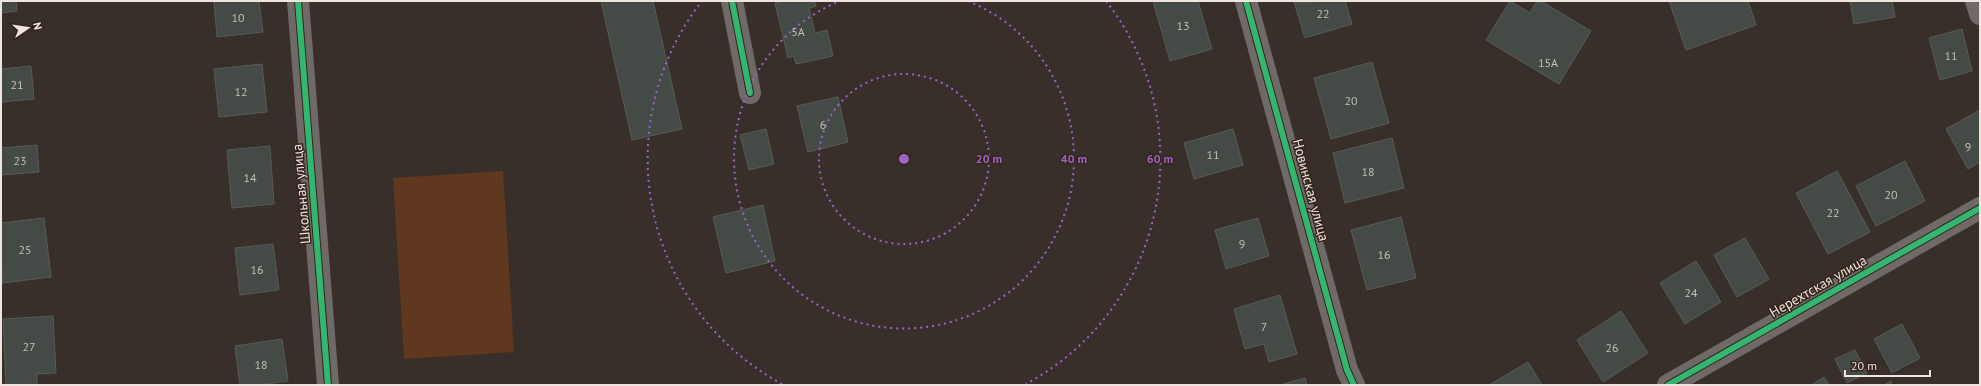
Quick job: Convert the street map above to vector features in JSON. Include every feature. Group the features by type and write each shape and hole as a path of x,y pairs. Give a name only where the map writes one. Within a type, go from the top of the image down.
{"street":[{"name":"Школьная улица","path":"298,1 328,385"},
{"path":"732,1 750,93"},
{"name":"Новинская улица","path":"1246,1 1347,370 1354,385"},
{"path":"1976,1 1980,14"},
{"name":"Нерехтская улица","path":"1668,385 1980,208"}],"shaded area":[{"path":"503,171 514,352 404,359 393,178"}],"building":[{"path":"1,1 16,1 17,11 1,13"},
{"path":"214,1 259,1 263,32 217,37"},
{"path":"601,1 653,1 682,129 632,140"},
{"path":"784,1 814,1 816,6 809,8 815,33 827,30 833,56 796,64 794,56 788,58 775,3"},
{"path":"1153,1 1198,1 1212,49 1170,61"},
{"path":"1345,1 1352,24 1305,38 1294,2"},
{"path":"1510,1 1530,13 1537,1 1541,1 1591,31 1559,84 1486,40"},
{"path":"1669,1 1748,1 1756,25 1686,50"},
{"path":"1850,1 1892,1 1895,17 1854,24"},
{"path":"1962,29 1972,71 1940,80 1929,38"},
{"path":"1372,62 1389,123 1331,139 1314,78"},
{"path":"262,64 267,112 219,117 214,69"},
{"path":"31,66 34,99 1,102 1,69"},
{"path":"838,97 848,142 808,152 797,106"},
{"path":"1980,110 1980,162 1968,169 1946,129"},
{"path":"766,129 774,164 749,170 740,135"},
{"path":"1233,129 1243,165 1194,179 1184,143"},
{"path":"1392,138 1404,188 1345,203 1333,153"},
{"path":"37,145 39,172 1,175 1,148"},
{"path":"270,146 274,204 232,208 227,150"},
{"path":"1905,161 1925,201 1876,226 1856,186"},
{"path":"1837,171 1870,232 1828,254 1796,193"},
{"path":"763,205 775,261 726,273 713,217"},
{"path":"1401,217 1416,278 1367,290 1351,230"},
{"path":"44,218 51,277 2,283 1,223"},
{"path":"1258,218 1269,256 1226,269 1215,230"},
{"path":"1745,238 1769,279 1737,297 1714,255"},
{"path":"273,244 279,290 240,295 235,248"},
{"path":"1696,261 1721,302 1685,324 1660,283"},
{"path":"1280,295 1297,354 1269,362 1264,344 1245,349 1234,309"},
{"path":"1621,311 1648,353 1603,382 1577,340"},
{"path":"53,316 56,373 37,374 37,385 6,385 3,319"},
{"path":"1902,324 1920,358 1892,373 1874,339"},
{"path":"282,339 288,381 259,385 240,385 235,346"},
{"path":"1855,350 1867,373 1847,383 1835,359"},
{"path":"1528,362 1542,385 1489,385"},
{"path":"1824,377 1829,385 1811,385"},
{"path":"1305,378 1307,385 1280,385"},
{"path":"1891,381 1892,385 1884,385"}],"cycle path":[{"path":"298,1 328,385"},
{"path":"732,1 750,93"},
{"path":"1246,1 1347,370 1354,385"},
{"path":"1668,385 1980,208"}]}
